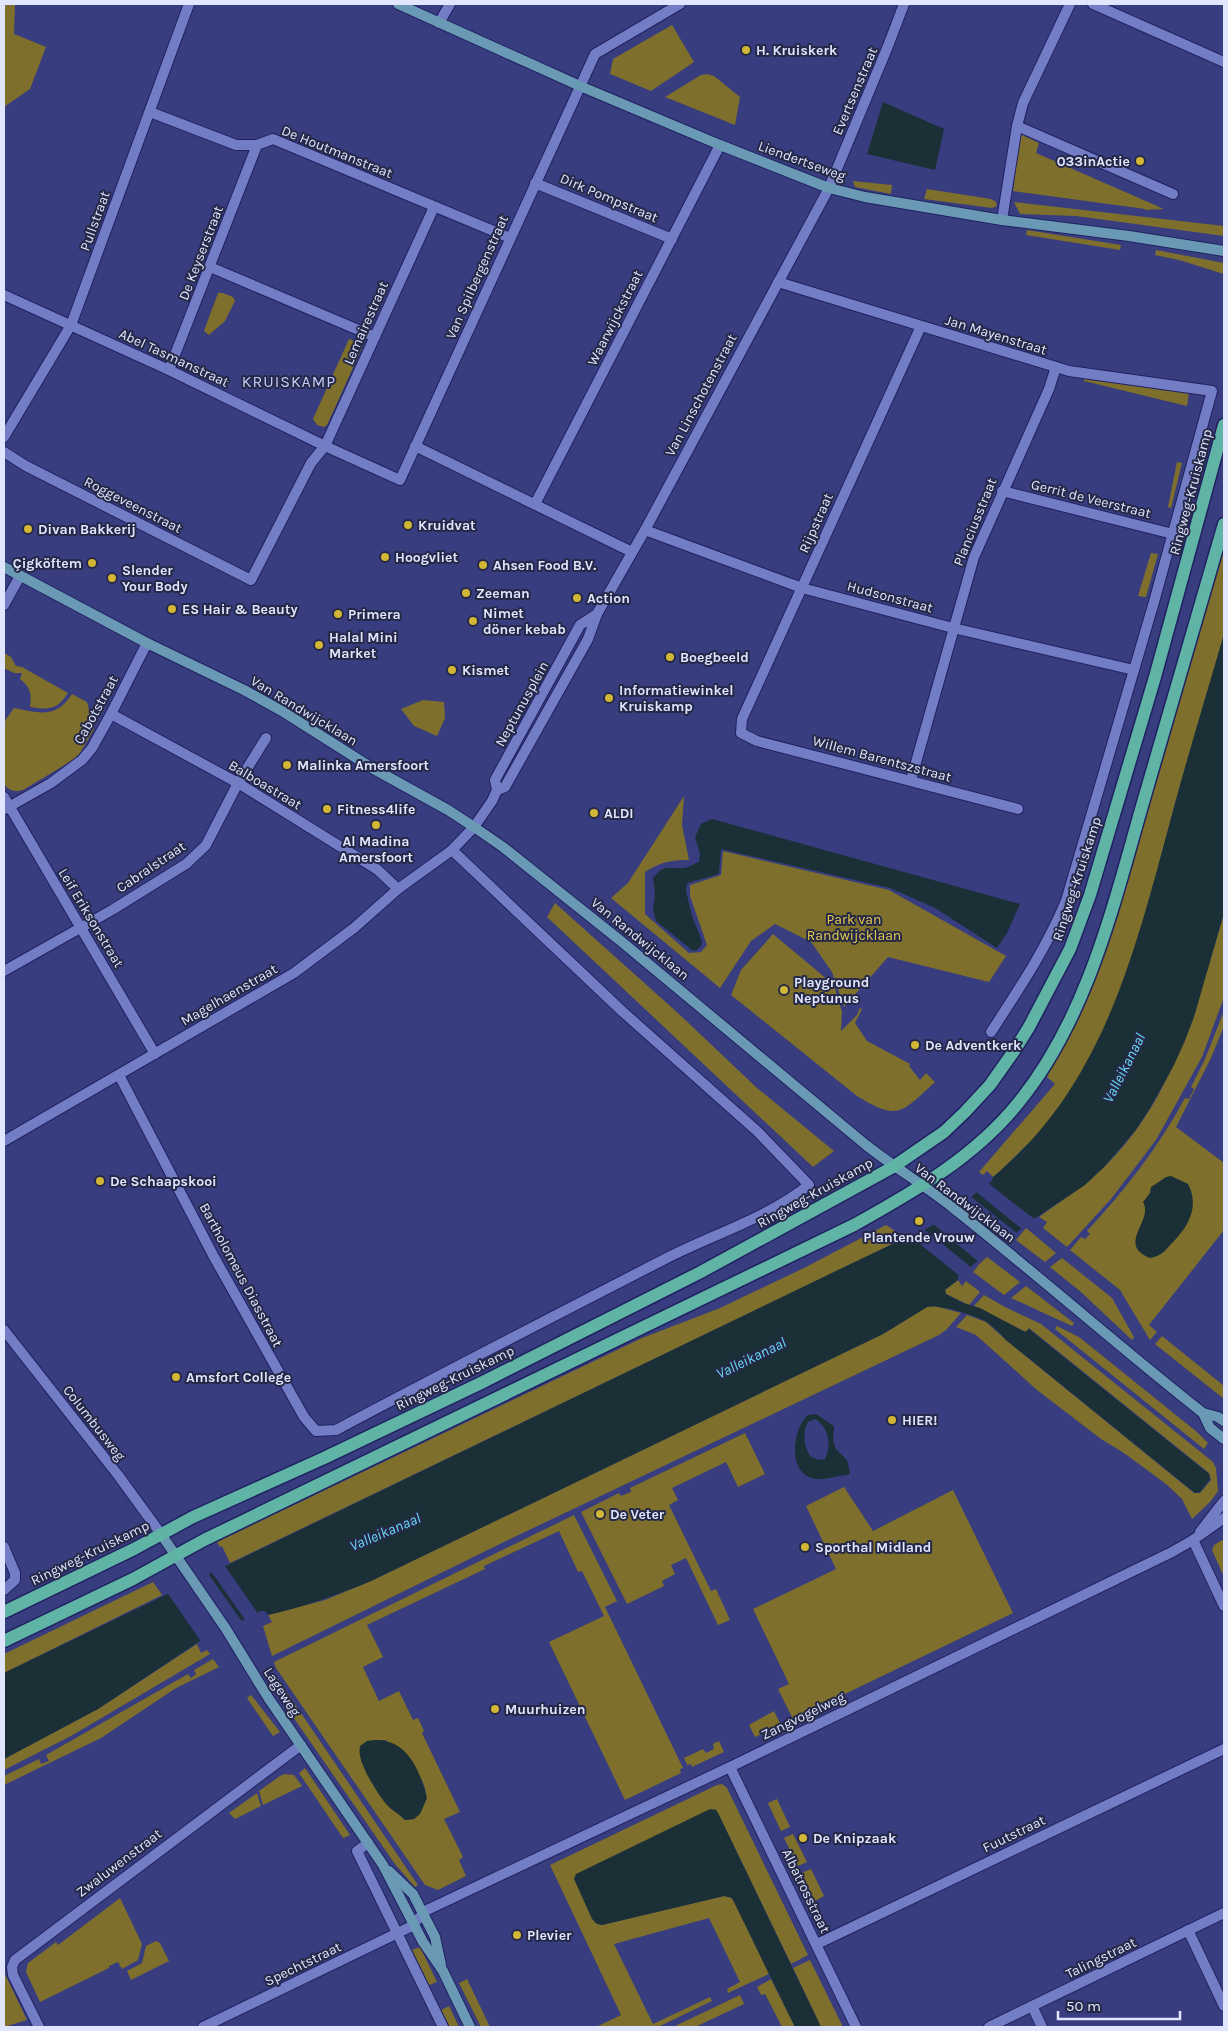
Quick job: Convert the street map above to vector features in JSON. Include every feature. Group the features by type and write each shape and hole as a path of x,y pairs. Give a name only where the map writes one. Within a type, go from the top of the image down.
{"main road":[{"name":"Ringweg-Kruiskamp","path":"4,1612 193,1517 324,1458 490,1379 700,1273 893,1167 944,1132 990,1085 1029,1027 1070,949 1090,895 1155,677 1224,425"},
{"path":"4,1641 133,1579 176,1555 854,1225 924,1185 976,1146 1019,1102 1053,1051 1075,1010 1093,965 1117,893 1224,524"}],"street":[{"name":"Pullstraat","path":"4,437 71,325 189,4"},
{"name":"Liendertseweg","path":"398,4 580,86 720,145 829,188 865,197 1002,220 1129,236 1224,251"},
{"path":"440,24 450,4"},
{"name":"Van Spilbergenstraat","path":"400,480 595,54 680,4"},
{"name":"Evertsenstraat","path":"829,188 904,4"},
{"path":"1002,220 1017,126 1023,103 1070,4"},
{"path":"1093,4 1224,62"},
{"name":"De Houtmanstraat","path":"150,112 236,145 256,145 273,139 510,238"},
{"path":"1017,126 1173,194"},
{"name":"De Keyserstraat","path":"169,370 256,145"},
{"name":"Waarwijckstraat","path":"536,504 720,145"},
{"name":"Dirk Pompstraat","path":"535,183 672,239"},
{"name":"Van Linschotenstraat","path":"588,639 597,614 645,530 829,188"},
{"name":"Lemairestraat","path":"251,580 311,463 325,446 434,207"},
{"path":"210,267 374,338"},
{"name":"Jan Mayenstraat","path":"778,282 1069,371 1212,390"},
{"name":"Abel Tasmanstraat","path":"4,295 169,370 325,446 400,480"},
{"name":"Rijpstraat","path":"740,733 742,719 921,326"},
{"name":"Planciusstraat","path":"911,780 974,557 1049,389 1056,367"},
{"name":"Ringweg-Kruiskamp","path":"991,1032 1038,961 1066,901 1173,534 1212,390"},
{"path":"415,446 632,552"},
{"name":"Roggeveenstraat","path":"4,452 21,464 251,580"},
{"name":"Gerrit de Veerstraat","path":"1002,491 1173,534"},
{"name":"Hudsonstraat","path":"645,530 802,588 953,628 1134,670"},
{"name":"Van Randwijcklaan","path":"4,567 147,643 244,690 282,711 372,768 448,810 503,847 622,942 893,1167 924,1185 1073,1304 1125,1351 1203,1414 1210,1428 1224,1439"},
{"path":"4,605 20,576"},
{"name":"Van Linschotenstraat","path":"577,631 580,625 597,614"},
{"name":"Neptunusplein","path":"497,790 495,780 577,631"},
{"name":"Neptunusplein","path":"452,850 474,827 497,790 505,787 588,639"},
{"name":"Cabotstraat","path":"6,808 52,783 82,760 92,748 111,714 147,643"},
{"name":"Balboastraat","path":"111,714 238,784 378,870 398,889"},
{"name":"Willem Barentszstraat","path":"740,733 757,741 1018,809"},
{"name":"Cabralstraat","path":"4,971 186,864 206,845 238,784 266,738"},
{"name":"Leif Eriksonstraat","path":"4,797 6,808 81,927 155,1054"},
{"name":"Ringweg-Kruiskamp","path":"316,1431 336,1430 673,1255 782,1204 808,1185 757,1131 623,1012 452,850"},
{"name":"Magelhaenstraat","path":"4,1141 294,973 354,928 398,889 452,850"},
{"name":"Bartholomeus Diasstraat","path":"119,1075 214,1257 304,1417 316,1431"},
{"name":"Columbusweg","path":"4,1330 118,1475 161,1534"},
{"name":"Van Randwijcklaan","path":"1203,1414 1218,1417 1224,1421"},
{"name":"Zangvogelweg","path":"1193,1540 1224,1501"},
{"name":"Zangvogelweg","path":"423,1914 436,1905 730,1767 1127,1574 1193,1540 1224,1518"},
{"name":"Lageweg","path":"161,1534 226,1629 269,1699 383,1865 423,1942 443,1971 470,2027"},
{"path":"1193,1540 1224,1606"},
{"name":"Ringweg-Kruiskamp","path":"4,1547 15,1573 15,1580 4,1590"},
{"name":"Zwaluwenstraat","path":"39,2027 13,1975 12,1967 15,1960 301,1745"},
{"name":"Fuutstraat","path":"816,1944 1224,1749"},
{"name":"Albatrosstraat","path":"730,1767 856,2027"},
{"path":"368,1843 358,1851 442,2027"},
{"name":"Lageweg","path":"383,1865 413,1894 435,1937 443,1971"},
{"name":"Talingstraat","path":"989,2027 1224,1913"},
{"path":"414,1923 423,1914"},
{"name":"Spechtstraat","path":"202,2027 397,1934 414,1923"},
{"path":"1188,1930 1224,2006"},
{"path":"1032,2006 1042,2027"}],"green space":[{"path":"4,4 15,4 14,34 46,47 30,89 4,107"},
{"path":"672,25 694,62 651,91 610,74 613,59"},
{"path":"701,75 714,76 740,97 735,125 665,97"},
{"path":"1020,134 1039,143 1036,153 1164,209 1145,210 1013,191"},
{"path":"853,181 892,185 891,194 855,187"},
{"path":"927,189 991,199 996,202 997,206 992,208 924,199"},
{"path":"1014,202 1224,226 1224,236 1076,216 1020,214"},
{"path":"1027,230 1121,245 1120,250 1026,235"},
{"path":"1156,250 1224,263 1224,274 1179,260 1155,255"},
{"path":"218,293 233,297 235,301 225,321 209,335 204,331"},
{"path":"349,339 361,343 361,350 327,425 324,427 317,425 313,419"},
{"path":"1084,378 1189,392 1187,406 1084,381"},
{"path":"1177,462 1182,463 1171,508 1168,507"},
{"path":"1224,546 1224,634 1175,803 1149,902 1111,1015 1078,1079 1060,1107 1036,1136 999,1172 993,1177 987,1171 983,1175 979,1172 1055,1084 1047,1077 1133,860"},
{"path":"1151,553 1158,554 1146,597 1138,596"},
{"path":"4,653 11,657 16,666 22,667 68,693 64,699 52,708 30,707 30,691 20,679 22,673 14,673 4,668"},
{"path":"72,694 87,702 94,729 80,753 73,760 23,790 10,790 4,784 4,722 14,708 39,712 53,711 66,702"},
{"path":"423,700 444,702 445,718 437,736 414,726 401,709"},
{"name":"Park van Randwijcklaan","path":"684,796 682,825 689,860 666,862 645,872 645,914 689,953 701,952 707,945 690,896 690,885 721,875 723,851 889,890 1006,956 989,982 888,957 844,1007 832,972 811,942 775,924 751,941 720,988 611,898 628,883"},
{"path":"555,903 679,1014 757,1088 834,1151 813,1167 547,917"},
{"path":"1224,913 1224,997 1202,1057 1156,1140 1111,1199 1067,1247 1043,1228 1047,1222 1039,1217 1080,1188 1103,1168 1127,1141 1148,1112 1180,1049 1193,1016"},
{"name":"Playground Neptunus","path":"773,934 834,985 842,1012 841,1031 857,1015 860,1008 862,1009 855,1023 867,1041 910,1064 909,1066 920,1080 926,1073 935,1082 907,1106 891,1111 882,1109 857,1096 731,995 741,970"},
{"path":"1224,1011 1224,1026 1211,1058 1176,1127 1224,1163 1224,1230 1149,1325 1157,1332 1150,1340 1120,1290 1070,1250 1081,1237 1085,1239 1090,1234 1087,1231 1140,1168 1164,1134 1185,1098 1189,1099 1194,1089 1191,1087 1205,1059"},
{"path":"886,1225 903,1239 230,1563 222,1546 220,1547 217,1542 642,1338 720,1308 806,1267"},
{"path":"1026,1228 1056,1253 1045,1262 1016,1240"},
{"path":"986,1256 1020,1282 1004,1295 973,1272"},
{"path":"1062,1258 1112,1298 1134,1337 1132,1340 1081,1292 1050,1267"},
{"path":"958,1280 962,1286 966,1281 980,1292 969,1305 946,1294 945,1290"},
{"path":"1026,1286 1074,1323 1072,1326 1011,1298"},
{"path":"984,1295 1041,1324 1213,1462 1216,1468 1218,1491 1210,1502 1192,1519 1182,1499 1166,1484 1124,1453 1101,1439 1037,1390 976,1335 956,1327 967,1315 986,1322 1194,1493 1200,1493 1211,1480 1209,1473 1029,1328 1026,1332 974,1306"},
{"path":"935,1306 961,1313 939,1335 508,1540 272,1656 263,1626 272,1622 268,1615 325,1600 371,1581 883,1334 927,1307"},
{"path":"1057,1326 1079,1337 1197,1432 1208,1443 1204,1449 1055,1329"},
{"path":"1162,1336 1224,1386 1224,1399 1155,1344"},
{"path":"745,1433 765,1474 738,1487 726,1462 672,1488 678,1500 669,1505 711,1591 716,1589 730,1620 718,1625 686,1558 671,1565 675,1574 662,1581 664,1586 627,1604 581,1512 619,1493 621,1496 631,1492 630,1488"},
{"path":"844,1487 873,1531 953,1490 1013,1613 793,1719 778,1689 789,1684 753,1609 836,1569 806,1506"},
{"path":"574,1515 617,1601 605,1607 683,1768 680,1769 681,1773 625,1800 549,1642 604,1616 582,1571 578,1572 559,1531 484,1566 485,1569 367,1625 383,1657 363,1667 379,1701 399,1691 413,1720 418,1718 424,1731 422,1733 460,1812 444,1819 463,1857 459,1860 466,1876 438,1890 425,1885 276,1668 274,1662","holes":["385,1740 412,1766 424,1786 426,1797 423,1808 414,1819 405,1820 382,1798 361,1761 367,1741"]},
{"path":"1224,1539 1224,1577 1212,1550 1214,1545"},
{"path":"153,1582 162,1595 4,1673 4,1654"},
{"path":"197,1644 201,1653 207,1650 210,1654 71,1736 4,1770 4,1759 98,1709"},
{"path":"213,1659 219,1667 176,1688 101,1738 4,1785 4,1776 39,1759 41,1764 49,1761 46,1755 188,1674 191,1678 196,1674 194,1670"},
{"path":"277,1678 418,1885 415,1887 395,1864 289,1711 274,1680"},
{"path":"251,1695 280,1732 273,1736 247,1698"},
{"path":"774,1711 781,1725 755,1737 749,1725"},
{"path":"719,1741 724,1752 692,1767 691,1764 687,1765 684,1758 703,1749 706,1753 714,1749 713,1744"},
{"path":"305,1768 350,1835 343,1838 299,1773"},
{"path":"285,1774 294,1775 302,1786 263,1805 259,1791"},
{"path":"722,1784 727,1788 808,1955 791,1964 715,1809 594,1922 602,1925 724,1896 730,1897 734,1901 769,1974 728,1993 727,1989 740,1982 709,1918 614,1944 653,2024 710,1997 712,2001 658,2027 596,2027 621,2015 550,1865"},
{"path":"257,1793 261,1806 235,1819 229,1813"},
{"path":"777,1799 790,1827 781,1831 768,1803"},
{"path":"793,1834 807,1862 798,1866 784,1838"},
{"path":"811,1869 824,1896 815,1901 801,1873"},
{"path":"120,1898 142,1944 138,1960 122,1969 118,1962 40,2002 26,1972 28,1963 56,1942 58,1945"},
{"path":"156,1941 160,1943 169,1961 131,1980 127,1971 142,1963 146,1946"},
{"path":"420,1947 437,1982 429,1985 412,1950"},
{"path":"810,1960 843,2027 821,2027 793,1968"},
{"path":"4,1972 27,2020 4,2027"},
{"path":"467,1979 490,2027 481,2027 459,1983"},
{"path":"771,1979 795,2027 782,2027 765,1994 761,1995 757,1987"},
{"path":"740,1995 744,2004 695,2027 673,2027"},
{"path":"449,2006 459,2027 450,2027 441,2010"}],"water":[{"path":"883,102 944,129 935,170 867,154"},
{"name":"Valleikanaal","path":"1224,634 1224,913 1194,1017 1184,1043 1149,1110 1135,1131 1104,1167 1085,1185 1034,1219 958,1276 958,1280 945,1290 946,1294 963,1303 980,1308 1025,1332 1029,1329 1209,1474 1210,1479 1200,1492 1195,1493 1006,1340 988,1323 956,1311 933,1306 927,1307 883,1334 371,1581 333,1596 294,1608 268,1615 265,1611 261,1611 200,1641 98,1709 4,1759 4,1673 838,1270 903,1239 907,1240 933,1225 992,1181 993,1177 1032,1139 1065,1098 1091,1053 1113,1006 1147,907"},
{"path":"712,819 1020,904 1007,933 997,948 935,908 890,888 721,849 719,874 687,883 686,891 692,916 702,941 701,946 693,951 656,921 653,909 655,894 653,878 660,870 685,868 699,862 700,853 695,837 701,824"},
{"path":"1171,1176 1188,1184 1193,1199 1193,1207 1189,1221 1180,1234 1161,1254 1150,1258 1140,1252 1136,1246 1136,1239 1144,1217 1145,1209 1143,1202 1150,1193 1151,1187 1166,1177"},
{"path":"816,1414 834,1426 833,1440 836,1449 847,1460 850,1473 848,1475 814,1479 802,1472 796,1457 796,1438 803,1421 808,1415","holes":["815,1419 820,1422 826,1432 829,1443 825,1459 818,1460 810,1456 806,1448 804,1435 808,1422"]},
{"path":"367,1741 387,1741 404,1751 411,1759 421,1778 427,1798 420,1814 414,1819 405,1820 389,1807 368,1777 361,1760 360,1746"},
{"path":"710,1809 716,1810 718,1813 821,2027 795,2027 732,1898 724,1896 602,1925 597,1924 592,1919 574,1879 576,1874"}],"pier":[{"path":"987,1182 1036,1220 1023,1230 975,1191"},
{"path":"969,1195 1018,1234 1014,1234 980,1263 932,1223 938,1221"},
{"path":"922,1228 972,1268 961,1277 910,1236"},
{"path":"223,1564 259,1615 246,1621 210,1570"},
{"path":"207,1572 243,1623 240,1622 202,1640 202,1643 166,1591 171,1588 173,1590 203,1576 202,1574"}],"place":[{"name":"H. Kruiskerk","path":"746,50"},
{"name":"033inActie","path":"1140,161"},
{"name":"Kruidvat","path":"408,525"},
{"name":"Divan Bakkerij","path":"28,529"},
{"name":"Hoogvliet","path":"385,557"},
{"name":"Çigköftem","path":"92,563"},
{"name":"Ahsen Food B.V.","path":"483,565"},
{"name":"Slender Your Body","path":"112,578"},
{"name":"Zeeman","path":"466,593"},
{"name":"Action","path":"577,598"},
{"name":"ES Hair & Beauty","path":"172,609"},
{"name":"Primera","path":"338,614"},
{"name":"Nimet döner kebab","path":"473,621"},
{"name":"Halal Mini Market","path":"319,645"},
{"name":"Boegbeeld","path":"670,657"},
{"name":"Kismet","path":"452,670"},
{"name":"Informatiewinkel Kruiskamp","path":"609,698"},
{"name":"Malinka Amersfoort","path":"287,765"},
{"name":"Fitness4life","path":"327,809"},
{"name":"ALDI","path":"594,813"},
{"name":"Al Madina Amersfoort","path":"376,825"},
{"name":"Playground Neptunus","path":"784,990"},
{"name":"De Adventkerk","path":"915,1045"},
{"name":"De Schaapskooi","path":"100,1181"},
{"name":"Plantende Vrouw","path":"919,1221"},
{"name":"Amsfort College","path":"176,1377"},
{"name":"HIER!","path":"892,1420"},
{"name":"De Veter","path":"600,1514"},
{"name":"Sporthal Midland","path":"805,1547"},
{"name":"Muurhuizen","path":"495,1709"},
{"name":"De Knipzaak","path":"803,1838"},
{"name":"Plevier","path":"517,1935"}],"district":[{"name":"KRUISKAMP","path":"289,381"}]}
